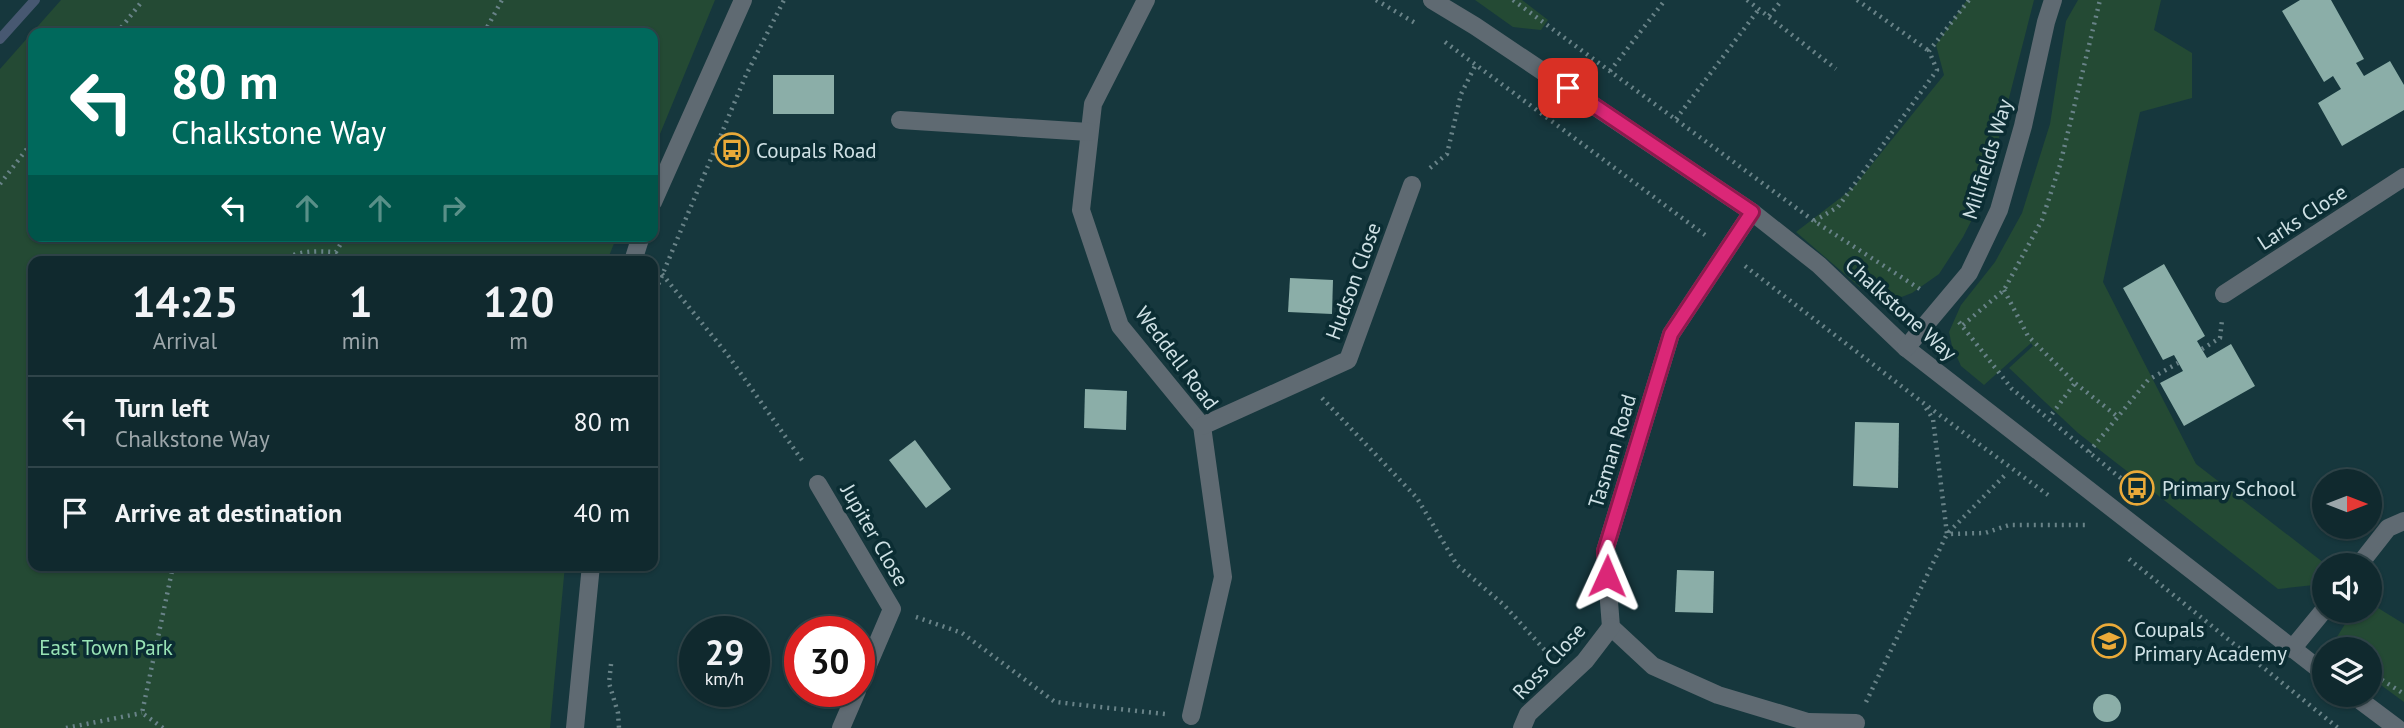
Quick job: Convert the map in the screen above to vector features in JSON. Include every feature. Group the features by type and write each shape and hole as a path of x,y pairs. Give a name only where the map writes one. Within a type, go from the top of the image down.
{"street":[{"path":"658,191 743,0"},
{"name":"Weddell Road","path":"1146,0 1093,104 1081,210 1120,326 1202,426 1223,577 1191,716"},
{"name":"Chalkstone Way","path":"1433,0 1752,212 1819,265 1906,348 2312,664"},
{"name":"Millfields Way","path":"1906,348 1969,272 1999,210 2023,126 2053,0"},
{"path":"900,120 1089,132"},
{"name":"Larks Close","path":"2224,294 2404,177"},
{"name":"Hudson Close","path":"1202,426 1348,360 1412,185"},
{"name":"Tasman Road","path":"1611,627 1605,551 1671,334 1752,212"},
{"name":"Jupiter Close","path":"818,484 892,609 875,649"},
{"path":"2368,553 2388,528 2404,521"},
{"path":"575,728 590,571"},
{"path":"2292,649 2313,623"},
{"path":"1611,627 1653,666 1718,695 1808,725 1856,723"},
{"name":"Ross Close","path":"1522,728 1528,714 1585,661 1611,627"},
{"path":"841,728 850,707"},
{"path":"2369,707 2397,728"}],"path":[{"path":"121,28 143,0"},
{"path":"487,28 502,0"},
{"path":"658,284 747,75 784,0"},
{"path":"1376,0 1427,30"},
{"path":"1610,71 1665,0"},
{"path":"1747,0 1836,69"},
{"path":"1769,16 1782,0"},
{"path":"1814,220 1838,207 1937,70 1929,51 1857,0"},
{"path":"1929,51 1969,0"},
{"path":"1963,325 2004,290 2042,220 2060,165 2100,0"},
{"path":"1676,119 1759,9"},
{"path":"1437,36 1683,217 1922,402 2055,500"},
{"path":"1412,185 1447,154 1461,94 1477,64"},
{"path":"0,184 28,148"},
{"path":"288,256 292,253 336,252 342,242"},
{"path":"658,269 727,354 818,484"},
{"path":"2004,290 2028,337 2076,383 2118,417"},
{"path":"2202,349 2220,338 2224,294"},
{"path":"2089,452 2148,380 2178,363"},
{"path":"1304,380 1417,498 1457,565 1504,605 1568,676"},
{"path":"2052,414 2076,383"},
{"path":"1922,402 1933,419 1947,534"},
{"path":"1856,723 1947,534 2005,475"},
{"path":"2077,517 2096,531"},
{"path":"1947,534 1985,533 2009,525 2088,525"},
{"path":"2123,554 2338,728"},
{"path":"142,713 172,571"},
{"path":"892,609 962,633 1055,702 1191,716"},
{"path":"2382,680 2404,694"},
{"path":"609,683 618,713 618,728"},
{"path":"66,728 142,713 163,728"}],"green space":[{"name":"East Town Park","path":"61,0 715,0 658,139 658,28 36,28"},
{"path":"1475,0 1522,0 1548,20 1541,30 1513,27"},
{"path":"1967,0 2034,0 1984,196 1963,237 1939,274 1912,293 1891,301 1862,289 1796,232 1852,189 1944,75 1936,45"},
{"path":"2078,0 2161,0 2154,30 2192,53 2192,98 2140,112 2103,282 2196,464 2312,554 2312,585 2278,589 2078,433 2009,368 2033,346 2031,343 1984,385 1961,366 1952,346 1949,332 1961,305 1995,262 2022,213 2050,124 2066,21"},
{"name":"East Town Park","path":"28,37 28,242 615,242 609,256 28,256 28,571 564,571 550,728 0,728 0,69"},
{"path":"2382,610 2404,624 2404,702 2382,686 2382,637 2337,637 2346,623 2382,623"}],"building":[{"path":"2300,0 2331,0 2364,59 2356,63 2364,76 2390,61 2404,85 2404,110 2342,146 2318,103 2341,89 2333,76 2324,82 2282,11"},
{"path":"773,75 834,75 834,114 773,114"},
{"path":"2164,264 2205,336 2197,341 2207,358 2231,344 2255,386 2184,426 2160,383 2183,371 2174,355 2163,360 2123,288"},
{"path":"1290,278 1333,280 1332,314 1288,312"},
{"path":"1085,389 1127,391 1126,430 1084,428"},
{"path":"1855,422 1899,423 1898,488 1853,486"},
{"path":"915,440 951,489 926,508 889,460"},
{"path":"1677,570 1714,571 1713,613 1675,612"},
{"path":"2107,694 2117,698 2121,708 2117,718 2107,722 2097,718 2093,708 2097,698"}],"waterway":[{"path":"0,39 35,0"}],"place":[{"name":"Coupals Road","path":"732,150"},
{"name":"Primary School","path":"2137,488"},
{"name":"Coupals Primary Academy","path":"2109,641"}],"route":[{"path":"1568,88 1752,212 1671,334 1605,551 1607,576"}]}
